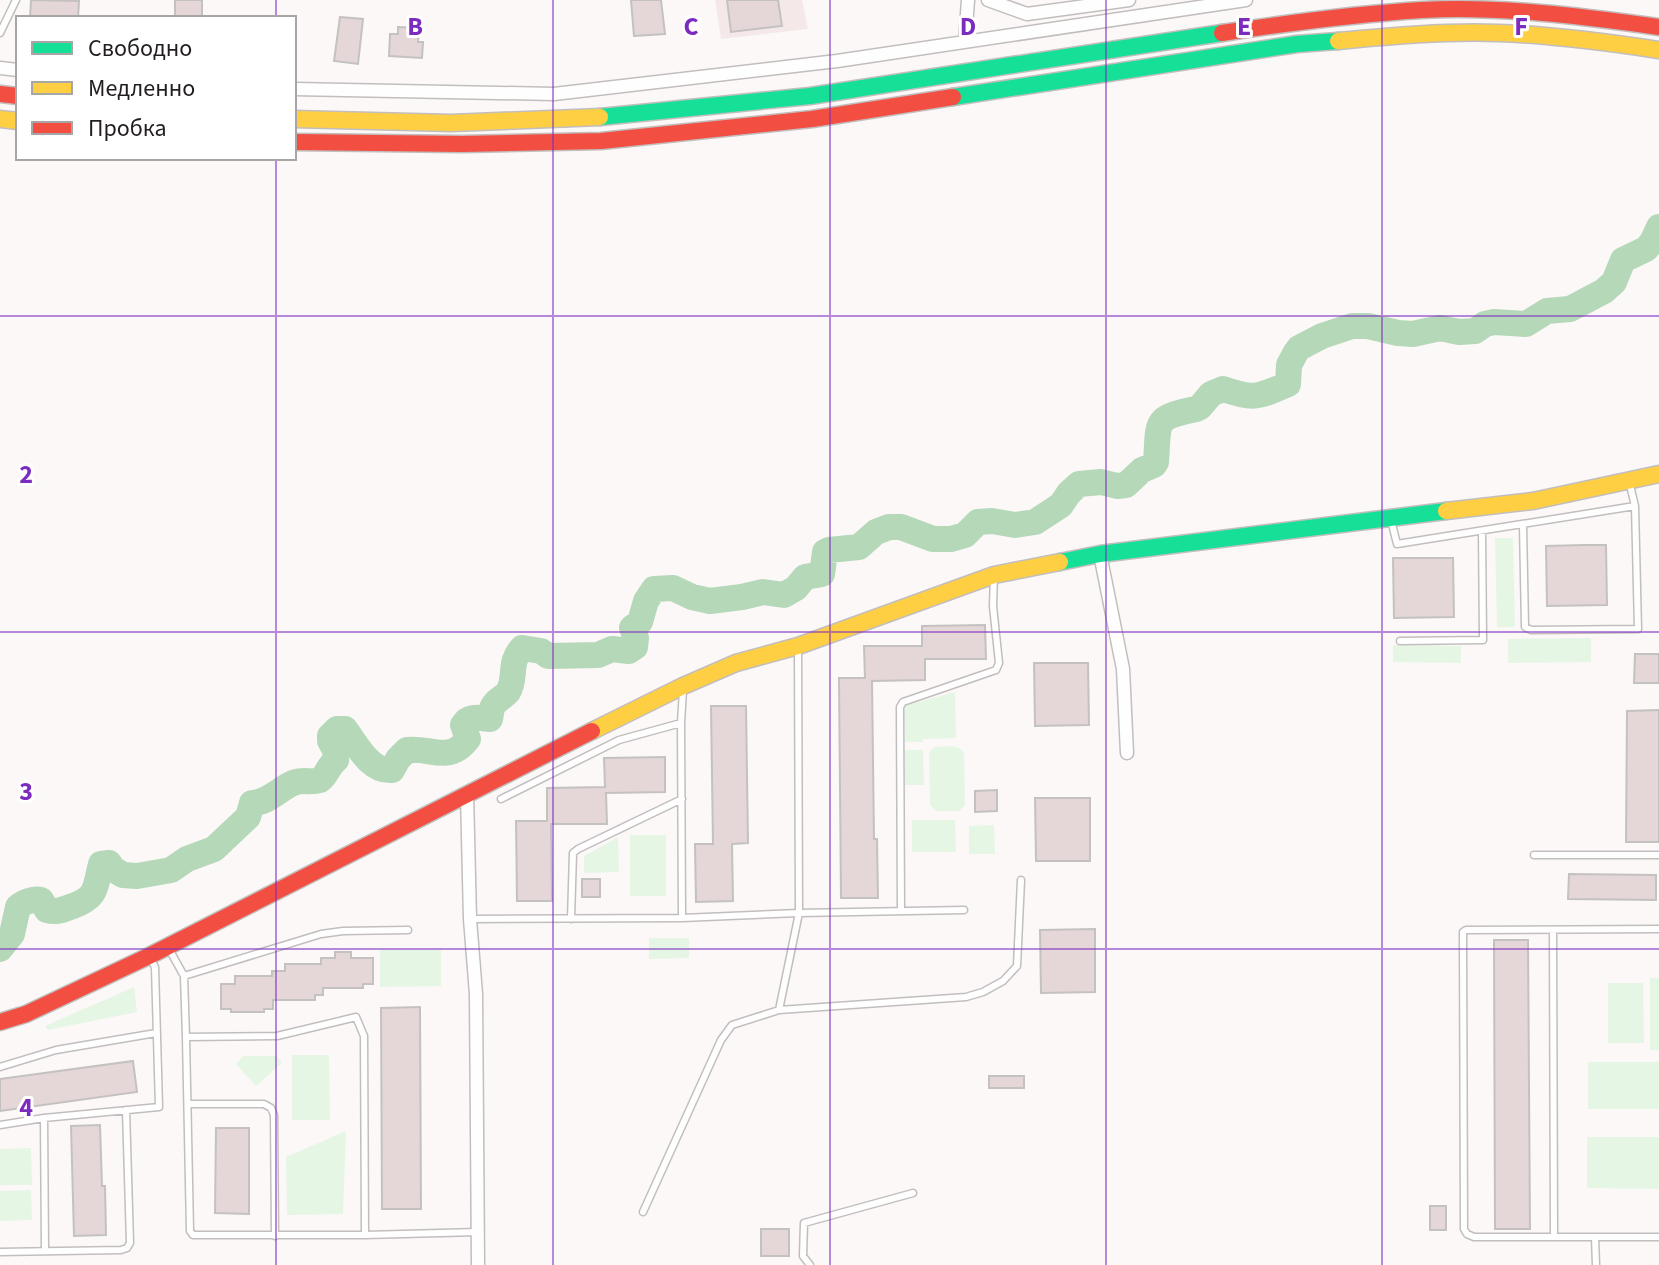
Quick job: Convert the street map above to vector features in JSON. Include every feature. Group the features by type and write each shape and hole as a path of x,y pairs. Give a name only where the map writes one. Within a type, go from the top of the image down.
{"main road":[{"path":"296,119 451,123 608,117 810,96 1292,22 1423,10 1497,10 1579,16 1659,27"},
{"path":"296,142 462,144 601,141 812,119 1297,44 1432,33 1498,33 1581,39 1659,50"},
{"path":"0,1022 26,1014 149,956 683,686 736,663 798,646 994,575 1100,554 1533,501 1659,474"}],"street":[{"path":"965,41 968,0"},
{"path":"988,0 1027,14 1129,0"},
{"path":"296,89 554,94 837,61 1246,0"},
{"path":"1100,554 1123,669 1127,753"},
{"path":"467,794 470,919 476,994 478,1265"}],"lane":[{"path":"0,33 16,0"},
{"path":"1523,525 1525,627 1531,630 1638,629 1635,506 1629,481"},
{"path":"1390,517 1397,544 1635,506"},
{"path":"1400,641 1483,640 1482,531"},
{"path":"901,911 900,707 903,702 996,670 999,663 993,606 994,575"},
{"path":"779,1010 799,913 798,646"},
{"path":"682,918 683,686"},
{"path":"501,799 619,740 681,723"},
{"path":"571,919 573,853 682,799"},
{"path":"1534,855 1659,855"},
{"path":"643,1212 721,1040 732,1025 779,1010 966,997 983,992 1003,981 1017,966 1021,880"},
{"path":"470,919 682,918 964,910"},
{"path":"1659,929 1463,932 1464,1229 1467,1234 1474,1237 1659,1237"},
{"path":"184,976 321,934 408,930"},
{"path":"1553,930 1554,1237"},
{"path":"168,946 184,976 190,1231 193,1235 479,1232"},
{"path":"0,1125 159,1107 155,967 149,956"},
{"path":"186,1037 277,1036 356,1017 364,1036 365,1235"},
{"path":"0,1067 56,1050 156,1033"},
{"path":"188,1104 264,1104 271,1108 274,1115 275,1236"},
{"path":"0,1252 127,1248 130,1243 126,1110"},
{"path":"44,1118 45,1251"},
{"path":"810,1265 803,1256 804,1223 913,1193"},
{"path":"1595,1237 1596,1265"}],"shaded area":[{"path":"715,0 802,0 808,29 721,39"}],"green space":[{"path":"1495,538 1513,538 1515,627 1497,627"},
{"path":"1591,638 1591,662 1508,663 1508,639"},
{"path":"1393,645 1461,646 1461,663 1393,662"},
{"path":"955,692 956,738 905,742 904,706"},
{"path":"935,747 956,747 964,754 965,805 959,811 936,811 930,805 929,754"},
{"path":"905,750 923,750 924,785 905,785"},
{"path":"912,820 955,820 956,852 912,852"},
{"path":"994,825 995,854 969,854 969,826"},
{"path":"630,835 666,835 666,896 630,896"},
{"path":"618,837 619,872 584,873 584,856"},
{"path":"649,938 689,938 689,958 649,959"},
{"path":"380,950 441,950 441,986 380,987"},
{"path":"1650,978 1659,978 1659,1050 1650,1050"},
{"path":"1608,983 1643,983 1644,1043 1608,1043"},
{"path":"134,987 137,1012 48,1030 45,1026"},
{"path":"292,1055 329,1055 330,1120 292,1120"},
{"path":"243,1056 277,1056 282,1063 256,1086 236,1064"},
{"path":"1588,1062 1659,1062 1659,1109 1588,1109"},
{"path":"346,1131 343,1214 287,1215 286,1157"},
{"path":"1587,1137 1659,1137 1659,1189 1587,1188"},
{"path":"31,1148 32,1185 0,1185 0,1149"},
{"path":"31,1190 32,1220 0,1221 0,1191"}],"building":[{"path":"31,0 79,1 78,16 30,16"},
{"path":"175,0 202,0 202,16 175,16"},
{"path":"631,0 661,0 665,34 634,36"},
{"path":"727,0 778,0 782,26 731,32"},
{"path":"340,17 363,19 358,64 334,61"},
{"path":"398,27 419,28 418,42 423,42 422,58 389,56 390,34 398,34"},
{"path":"1606,545 1607,605 1547,606 1546,546"},
{"path":"1393,558 1453,558 1454,617 1394,618"},
{"path":"985,625 986,659 925,659 925,680 872,681 878,898 841,898 839,678 865,678 864,646 922,646 922,626"},
{"path":"1635,654 1659,654 1659,683 1634,683"},
{"path":"1034,663 1088,663 1089,725 1035,726"},
{"path":"711,706 746,706 748,843 732,844 733,901 696,902 695,844 713,844"},
{"path":"1659,710 1659,842 1626,842 1627,711"},
{"path":"665,757 665,792 606,793 607,824 551,824 552,901 517,901 516,821 547,821 547,788 605,787 604,758"},
{"path":"997,790 997,811 975,812 975,791"},
{"path":"1035,798 1090,798 1090,861 1036,861"},
{"path":"1569,874 1656,875 1656,900 1568,899"},
{"path":"582,879 600,879 600,897 582,897"},
{"path":"1095,929 1095,992 1041,993 1040,930"},
{"path":"1494,940 1528,940 1530,1229 1495,1229"},
{"path":"335,952 351,952 351,958 373,958 373,984 363,984 363,988 323,988 323,995 315,995 315,1000 273,1000 273,1009 264,1009 264,1012 221,1009 221,984 235,984 235,976 272,976 272,971 285,971 285,964 321,964 321,958 335,958"},
{"path":"420,1007 421,1209 382,1209 381,1008"},
{"path":"133,1061 137,1092 0,1111 0,1079"},
{"path":"989,1076 1024,1076 1024,1088 989,1088"},
{"path":"100,1125 106,1235 74,1236 71,1126"},
{"path":"216,1128 249,1128 249,1214 215,1213"},
{"path":"1430,1206 1446,1206 1446,1230 1430,1230"},
{"path":"761,1229 789,1229 789,1256 761,1256"}],"waterway":[{"path":"0,949 12,934 18,907 23,904 41,900 47,910 54,911 81,903 94,890 101,864 109,863 123,875 137,876 171,870 187,859 214,849 248,817 252,803 263,801 296,782 320,780 336,760 330,736 337,729 345,729 365,756 384,769 392,770 407,750 454,751 468,739 463,725 465,722 475,718 490,719 494,704 508,692 515,659 522,648 541,651 548,656 598,655 612,649 629,651 635,647 632,628 640,622 646,601 654,589 673,588 710,601 763,592 784,595 796,588 805,577 822,574 825,552 859,547 876,532 889,527 901,527 933,539 951,539 965,535 978,522 1015,525 1035,522 1061,505 1079,484 1101,482 1126,485 1142,470 1154,465 1161,423 1172,415 1200,407 1211,394 1223,389 1256,396 1288,384 1289,365 1296,352 1322,336 1352,326 1413,334 1440,328 1475,331 1494,322 1526,324 1547,311 1570,309 1604,291 1614,282 1623,260 1646,249 1659,227"}],"traffic: fast":[{"path":"600,117 810,96 1222,33"},
{"path":"953,97 1297,44 1338,41"},
{"path":"1060,562 1100,554 1446,511"}],"traffic: slow":[{"path":"1338,41 1438,33 1499,33 1579,39 1659,50"},
{"path":"296,119 451,123 600,117"},
{"path":"0,119 16,121"},
{"path":"1446,511 1533,501 1659,474"},
{"path":"592,731 736,663 798,646 994,575 1060,562"}],"traffic: jam":[{"path":"1222,33 1347,16 1452,9 1541,13 1659,27"},
{"path":"0,94 16,96"},
{"path":"296,142 462,144 601,141 812,119 953,97"},
{"path":"0,1022 26,1014 149,956 592,731"}]}
